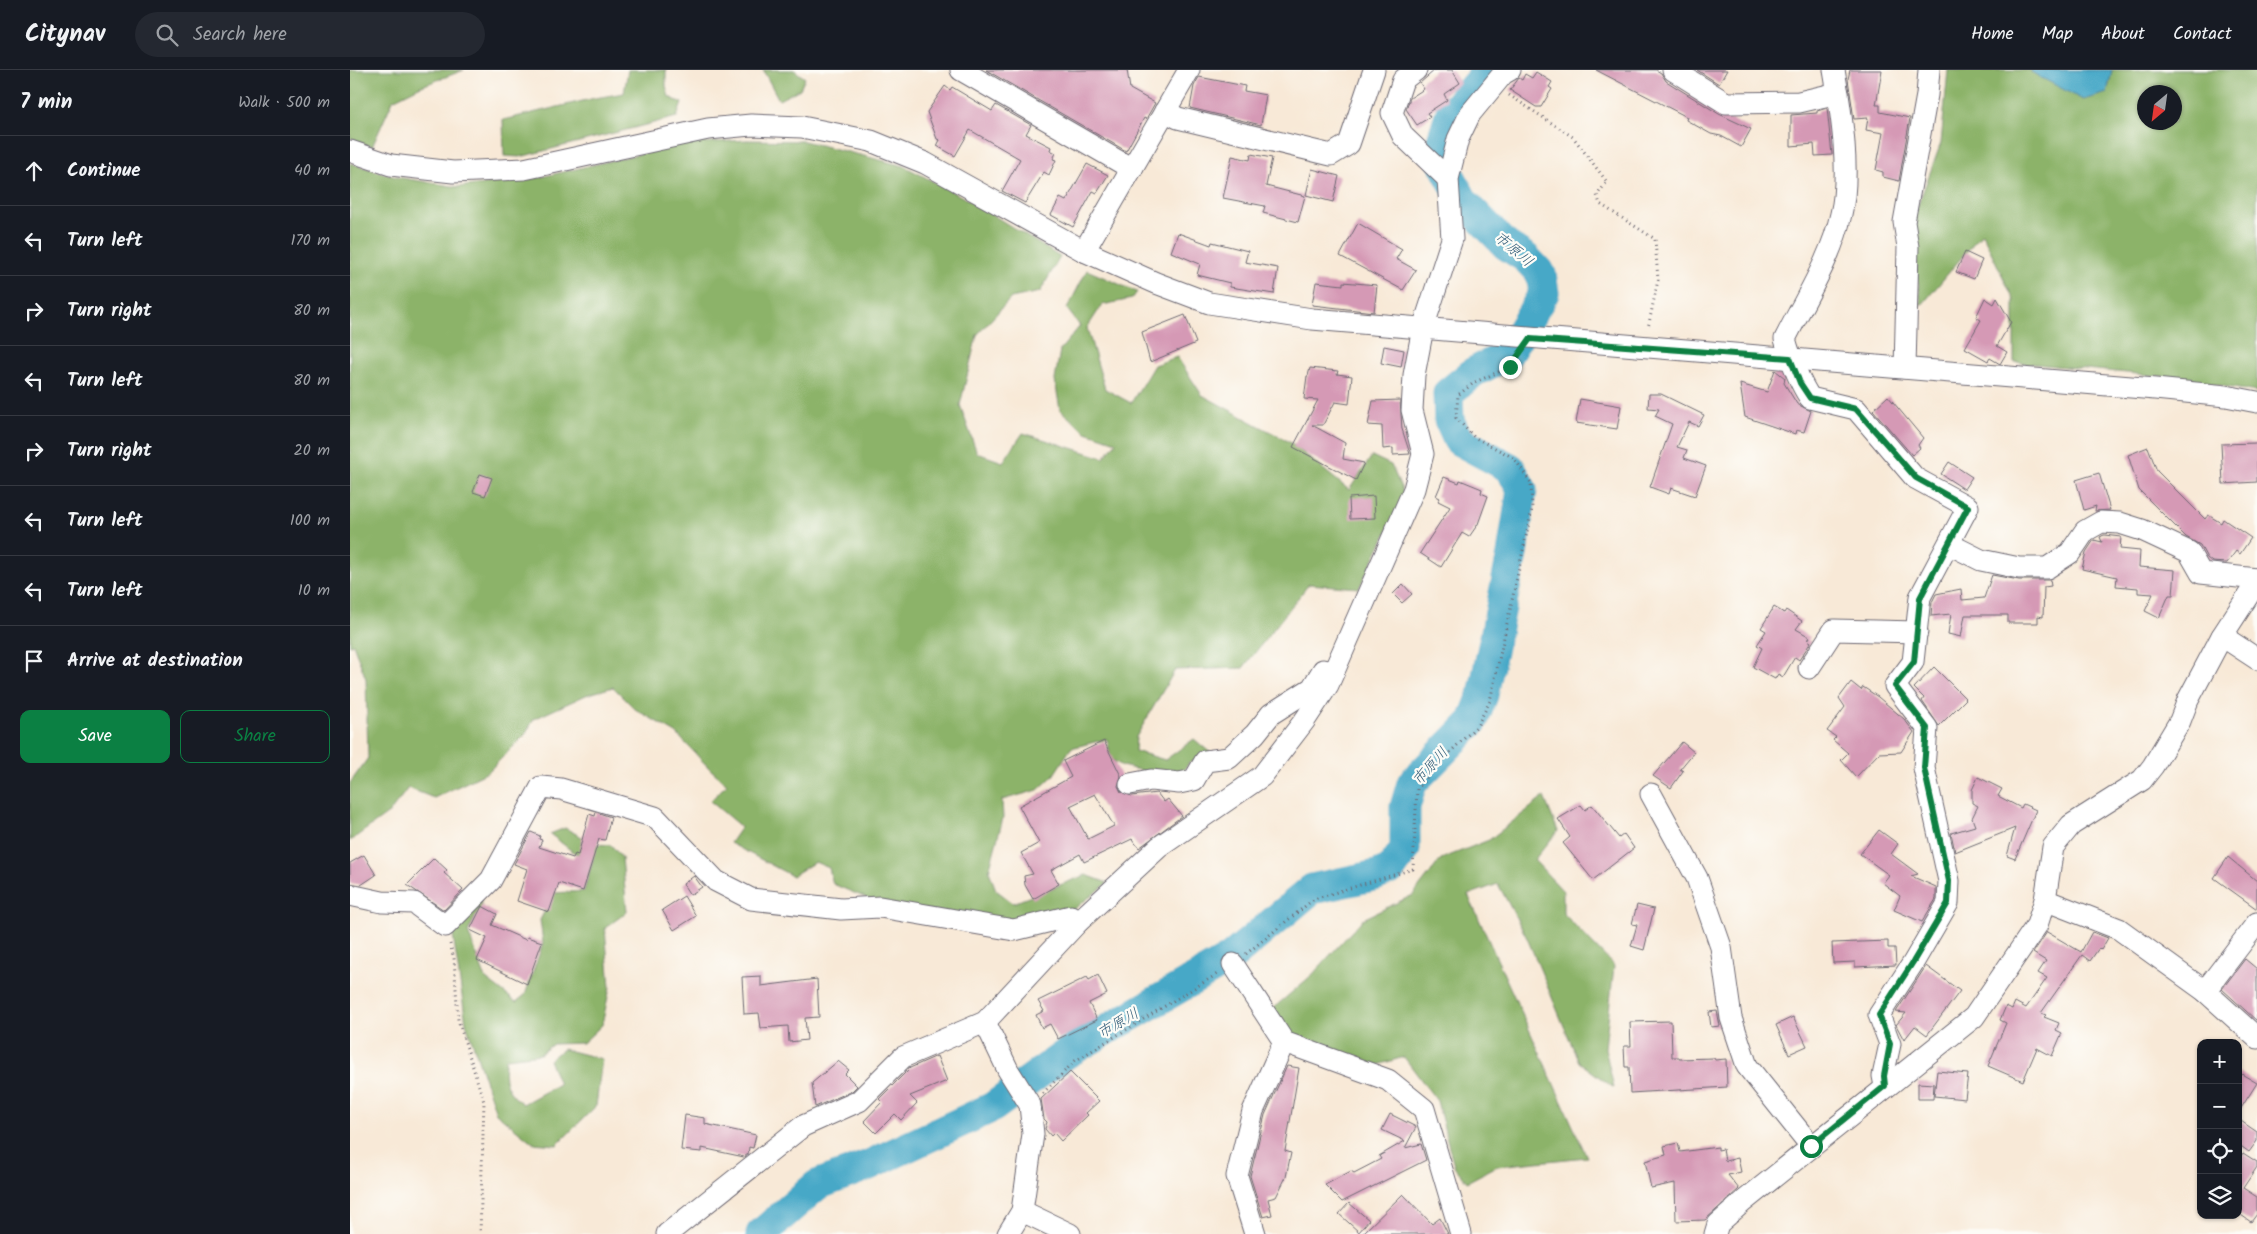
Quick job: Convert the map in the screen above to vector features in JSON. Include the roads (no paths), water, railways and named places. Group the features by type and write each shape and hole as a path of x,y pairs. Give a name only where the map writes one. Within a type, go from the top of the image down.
{"street":[{"path":"961,70 1132,169"},
{"path":"1084,251 1189,70"},
{"path":"1165,111 1178,118 1331,155 1349,144 1374,70"},
{"path":"1416,70 1403,80 1392,113 1403,136 1448,179"},
{"path":"666,1233 804,1126 859,1101 903,1057 985,1022 1078,922 1159,847 1262,776 1310,713 1328,685 1414,489 1423,454 1412,410 1414,375 1422,328 1452,239 1448,179 1458,139 1466,122 1493,85 1503,74 1510,70"},
{"path":"1673,70 1726,103 1799,102 1838,93"},
{"path":"1834,70 1846,178 1842,214 1830,247 1785,339 1790,358 1800,383 1810,398 1856,409 1916,478 1968,507 1920,598 1914,662 1895,686 1927,728 1924,768 1949,881 1948,903 1879,1015 1890,1044 1884,1076 1885,1086"},
{"path":"1905,368 1908,247 1904,222 1927,95 1929,70"},
{"path":"350,150 391,164 453,172 524,169 708,129 752,125 802,127 871,141 925,163 1084,251 1156,283 1209,303 1312,319 2226,396 2257,402"},
{"path":"1715,1234 1718,1224 1744,1200 1974,1017 2037,925 2045,900 2053,847 2071,826 2142,780 2154,766 2180,722 2188,700 2222,636 2257,581 2201,573 2189,552 2142,530 2120,523 2101,522 2085,531 2070,553 2047,568 2019,568 1981,560 1949,544"},
{"path":"1810,668 1834,630 1917,632"},
{"path":"2222,636 2257,659"},
{"path":"1130,784 1151,780 1179,783 1194,780 1205,761 1229,758 1255,734 1271,714 1312,688 1333,652 1343,652"},
{"path":"350,895 382,902 414,903 445,926 491,880 541,787 561,789 655,817 716,881 752,899 841,909 880,908 1014,930 1072,916 1078,922"},
{"path":"1651,794 1697,878 1703,895 1721,947 1731,1018 1747,1066 1811,1146"},
{"path":"2045,900 2119,929 2205,991 2257,1038"},
{"path":"2205,991 2257,923"},
{"path":"1233,964 1284,1042 1388,1080 1424,1109 1461,1234"},
{"path":"985,1022 1008,1070 1030,1105 1032,1134 1022,1212 1008,1234"},
{"path":"1256,1234 1237,1176 1253,1111 1284,1042"},
{"path":"1022,1212 1070,1234"}],"water":[{"path":"2031,70 2112,70 2107,93 2083,100 2031,72"}],"waterway":[{"name":"市原川","path":"761,1234 817,1185 869,1165 993,1107 1067,1053 1229,959 1312,889 1377,875 1391,869 1405,849 1405,807 1412,783 1473,721 1483,695 1512,554 1522,490 1510,468 1458,440 1449,420 1448,393 1474,372 1507,355 1544,293 1541,274 1526,258 1506,245 1463,201 1438,153 1450,115 1488,70"}]}
